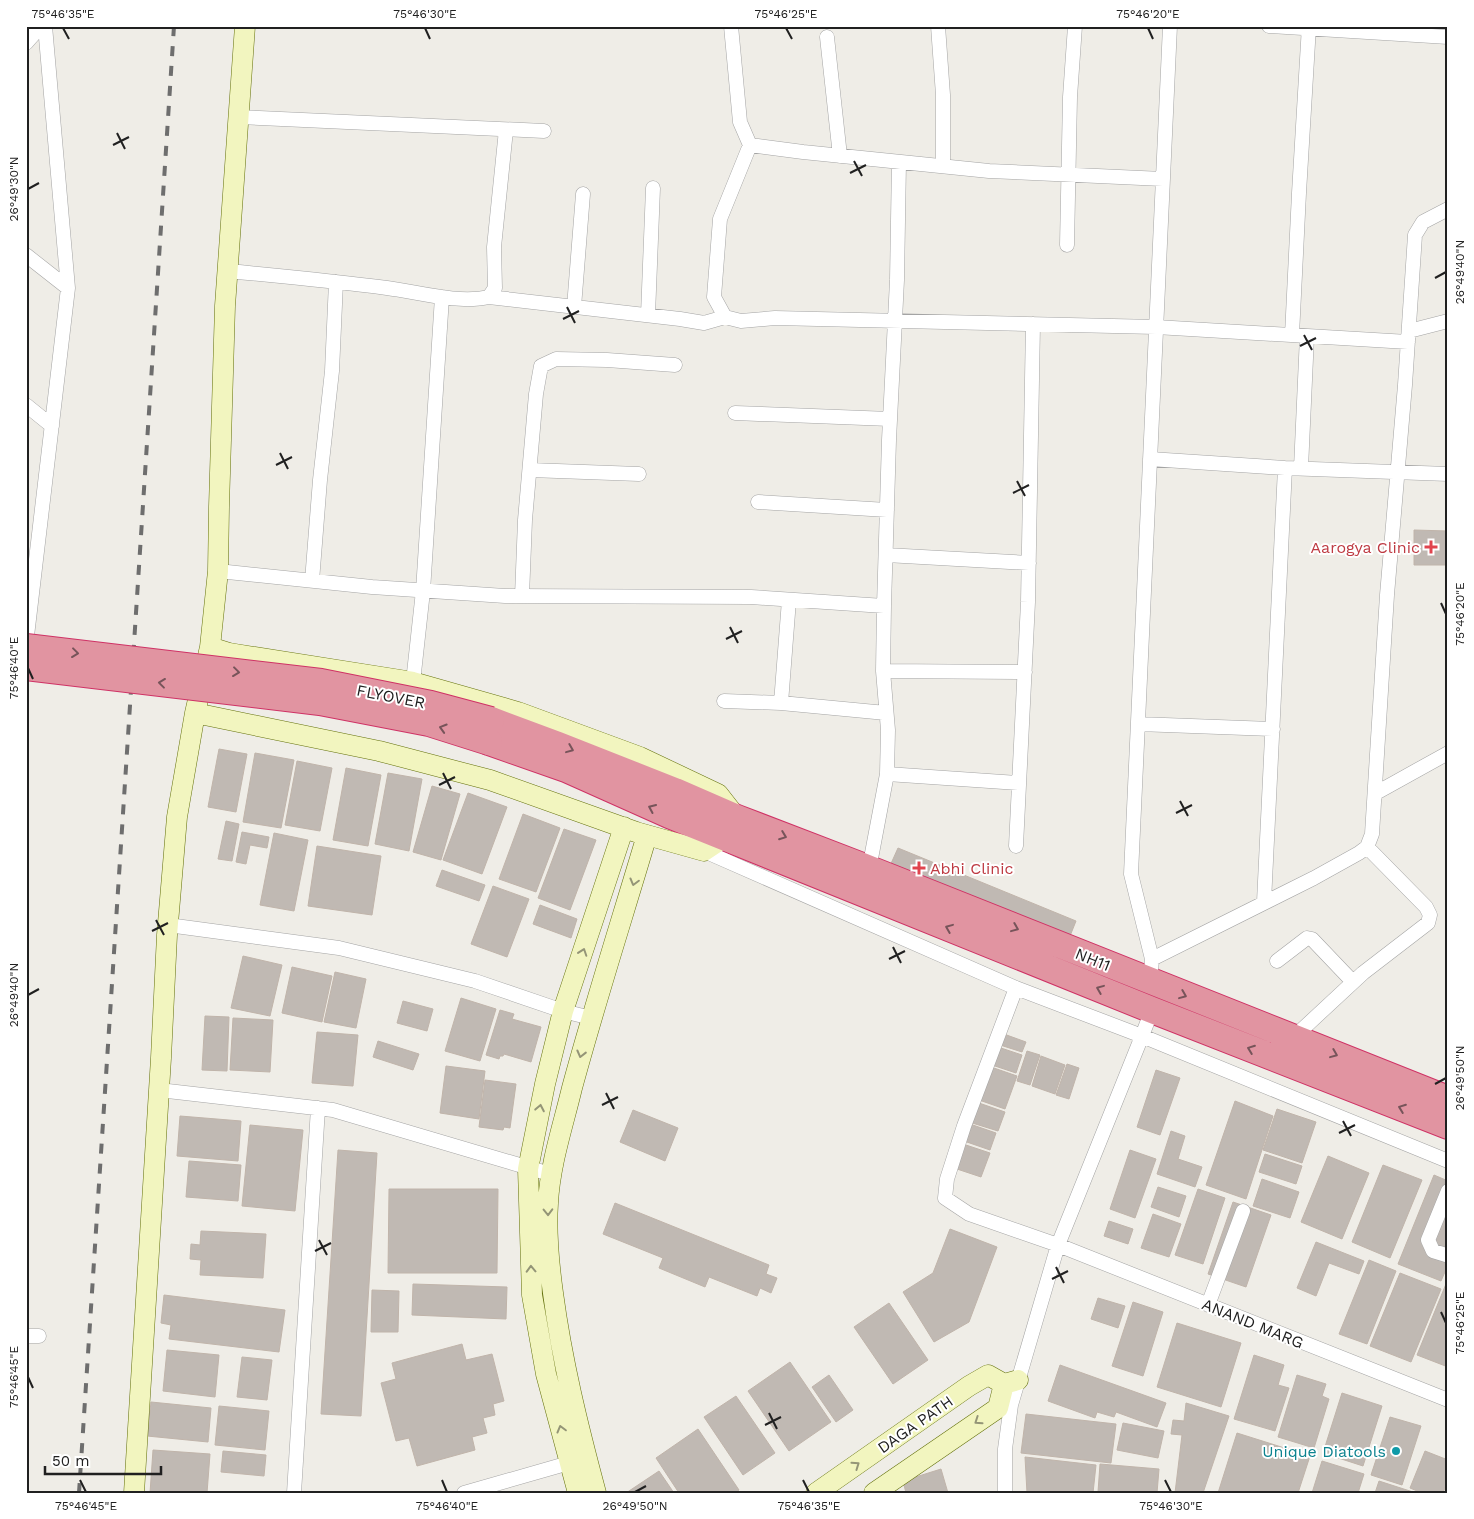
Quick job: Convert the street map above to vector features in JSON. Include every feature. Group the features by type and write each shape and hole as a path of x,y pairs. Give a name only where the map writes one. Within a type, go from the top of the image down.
{"highway":[{"name":"FLYOVER","path":"26,641 321,682 431,704 566,769 670,815 722,835"},
{"name":"FLYOVER","path":"26,667 320,702 429,724 490,731"},
{"name":"NH11","path":"722,835 869,869 1151,970 1293,1038 1448,1100"},
{"path":"722,835 1152,1010 1448,1126"}],"street":[{"path":"26,43 41,26"},
{"path":"26,641 32,548 52,426 68,288 45,26"},
{"path":"134,1493 168,925 177,817 195,713 210,647 218,571 228,271 246,26"},
{"path":"726,317 714,297 720,219 750,145 740,122 731,26"},
{"path":"938,26 943,95 943,166"},
{"path":"1067,245 1070,97 1075,26"},
{"path":"874,1493 998,1408 1011,1382 1058,1245 1152,1010 1151,970 1131,874 1170,26"},
{"path":"1269,26 1419,31 1448,37"},
{"path":"1292,335 1309,27"},
{"path":"827,37 840,156"},
{"path":"238,117 544,131"},
{"path":"489,297 494,288 494,247 506,130"},
{"path":"750,145 840,156 989,170 1163,179"},
{"path":"869,869 887,774 883,671 884,606 899,162"},
{"path":"648,315 653,188"},
{"path":"574,306 583,194"},
{"path":"1151,970 1264,902 1314,878 1359,853 1366,847 1372,834 1376,793 1386,604 1409,336 1415,235 1423,222 1448,209"},
{"path":"26,256 68,288"},
{"path":"228,271 336,282 442,297 478,299 489,297 574,306 704,323 726,317 742,321 775,318 895,320 1156,327 1307,336 1409,336 1448,321"},
{"path":"312,580 320,480 332,371 336,282"},
{"path":"413,682 423,591 442,297"},
{"path":"1016,846 1029,563 1033,324"},
{"path":"1301,468 1307,336"},
{"path":"522,596 525,520 540,366 556,359 607,360 675,365"},
{"path":"26,405 52,426"},
{"path":"735,413 890,419"},
{"path":"1150,459 1285,468 1448,474"},
{"path":"1264,902 1285,468"},
{"path":"530,470 639,474"},
{"path":"758,502 887,510"},
{"path":"886,555 1029,563"},
{"path":"218,571 423,591 522,596 751,597 884,606"},
{"path":"781,703 789,600"},
{"path":"210,647 229,652 413,682 518,712 640,756 718,794 722,835"},
{"path":"883,671 1025,672"},
{"path":"724,701 781,703 886,713"},
{"path":"195,713 378,751 490,780 647,835 722,835 1016,988 1142,1036 1448,1161"},
{"path":"1138,724 1273,729"},
{"path":"1376,793 1448,753"},
{"path":"887,774 1019,783"},
{"path":"596,1493 578,1460 546,1374 532,1295 528,1169 545,1084 563,1011 624,827"},
{"path":"578,1493 578,1460 549,1263 548,1205 550,1174 590,1018 631,892 647,835"},
{"path":"1293,1038 1353,982 1428,923 1430,915 1426,907 1366,847"},
{"path":"168,925 338,948 475,981 563,1011 590,1018"},
{"path":"1277,961 1307,938 1312,939 1353,982"},
{"name":"ANAND MARG","path":"1016,988 964,1126 947,1179 944,1198 969,1214 1058,1245 1448,1400"},
{"path":"159,1090 333,1110 550,1174"},
{"path":"294,1493 318,1108"},
{"path":"1448,1191 1428,1240 1434,1251 1448,1254"},
{"path":"1208,1305 1243,1211"},
{"name":"DAGA PATH","path":"816,1493 969,1386 988,1375 1011,1382"},
{"path":"1005,1493 1005,1449 1011,1405 1011,1382"},
{"path":"464,1493 578,1460"}],"building":[{"path":"1414,530 1448,531 1448,565 1414,565"},
{"path":"219,749 247,754 236,812 208,807"},
{"path":"255,753 294,760 281,828 243,822"},
{"path":"297,761 332,768 320,831 285,825"},
{"path":"346,768 381,775 368,846 333,840"},
{"path":"388,773 422,779 409,851 375,844"},
{"path":"432,786 460,794 441,860 413,852"},
{"path":"468,793 507,807 482,874 443,860"},
{"path":"523,814 560,828 536,892 499,879"},
{"path":"226,821 239,824 232,861 218,859"},
{"path":"564,829 596,840 570,910 538,898"},
{"path":"242,832 269,837 267,848 250,845 246,864 236,862"},
{"path":"274,833 308,840 294,911 260,905"},
{"path":"317,846 381,856 372,915 308,906"},
{"path":"898,848 1076,921 1068,941 889,868"},
{"path":"442,870 485,885 479,901 436,886"},
{"path":"493,886 529,899 507,957 471,944"},
{"path":"540,905 577,919 571,938 533,924"},
{"path":"243,956 282,965 270,1016 231,1008"},
{"path":"292,967 332,976 322,1022 282,1013"},
{"path":"335,972 366,979 356,1028 324,1022"},
{"path":"461,998 496,1009 480,1061 445,1051"},
{"path":"403,1001 433,1009 427,1031 397,1023"},
{"path":"500,1010 514,1014 512,1019 541,1027 531,1062 504,1054 499,1059 486,1055"},
{"path":"205,1016 229,1017 227,1071 202,1070"},
{"path":"233,1018 273,1020 270,1072 230,1070"},
{"path":"317,1032 358,1035 353,1086 312,1083"},
{"path":"1001,1033 1026,1042 1022,1052 997,1044"},
{"path":"378,1041 419,1054 413,1070 373,1057"},
{"path":"998,1047 1022,1055 1016,1073 992,1065"},
{"path":"1027,1051 1040,1055 1030,1085 1017,1081"},
{"path":"1041,1056 1065,1065 1055,1094 1032,1086"},
{"path":"1067,1064 1079,1068 1069,1099 1056,1095"},
{"path":"446,1066 485,1071 479,1119 440,1113"},
{"path":"991,1067 1017,1076 1005,1109 979,1100"},
{"path":"1156,1070 1180,1078 1160,1135 1137,1127"},
{"path":"485,1080 516,1084 510,1128 504,1127 503,1130 479,1127"},
{"path":"1235,1101 1273,1116 1246,1199 1206,1185"},
{"path":"976,1102 1005,1112 998,1131 969,1122"},
{"path":"1277,1109 1316,1122 1302,1163 1263,1150"},
{"path":"633,1110 678,1128 665,1161 620,1142"},
{"path":"180,1116 241,1121 238,1161 177,1156"},
{"path":"970,1124 996,1133 990,1150 964,1141"},
{"path":"250,1125 303,1130 295,1211 242,1206"},
{"path":"1171,1131 1185,1136 1178,1159 1202,1167 1195,1187 1157,1174"},
{"path":"963,1144 990,1153 981,1177 954,1168"},
{"path":"338,1150 377,1153 361,1416 321,1414"},
{"path":"1130,1150 1156,1159 1135,1218 1110,1209"},
{"path":"1265,1154 1302,1166 1296,1184 1259,1172"},
{"path":"1328,1156 1369,1173 1342,1239 1301,1222"},
{"path":"189,1161 241,1165 238,1201 186,1197"},
{"path":"1383,1165 1422,1180 1390,1258 1352,1242"},
{"path":"1434,1175 1448,1181 1448,1265 1441,1281 1398,1264"},
{"path":"1262,1179 1299,1192 1290,1218 1253,1206"},
{"path":"1158,1187 1186,1196 1179,1217 1151,1207"},
{"path":"389,1189 498,1189 497,1273 388,1273"},
{"path":"1198,1189 1225,1198 1203,1264 1175,1255"},
{"path":"1233,1202 1271,1215 1246,1287 1208,1274"},
{"path":"615,1203 769,1265 766,1274 777,1278 771,1293 760,1288 757,1296 709,1277 705,1287 659,1268 663,1258 603,1234"},
{"path":"1153,1214 1181,1224 1169,1257 1141,1248"},
{"path":"1109,1221 1133,1229 1128,1244 1104,1236"},
{"path":"950,1229 997,1247 969,1322 934,1342 903,1292 933,1273"},
{"path":"201,1231 266,1234 263,1278 200,1275 201,1260 190,1259 191,1244 200,1245"},
{"path":"1316,1242 1364,1261 1359,1274 1329,1263 1316,1296 1297,1288"},
{"path":"1369,1260 1396,1271 1367,1344 1339,1334"},
{"path":"1400,1273 1441,1289 1411,1362 1370,1346"},
{"path":"1448,1279 1448,1367 1417,1355"},
{"path":"413,1284 507,1287 506,1319 412,1315"},
{"path":"372,1290 399,1291 398,1332 371,1332"},
{"path":"164,1295 285,1310 279,1352 169,1339 171,1325 161,1323"},
{"path":"1098,1298 1125,1306 1118,1328 1091,1319"},
{"path":"1133,1302 1163,1312 1143,1376 1112,1366"},
{"path":"889,1303 928,1360 893,1384 854,1327"},
{"path":"1177,1323 1241,1343 1221,1407 1157,1387"},
{"path":"462,1344 466,1360 492,1354 504,1401 493,1404 495,1415 483,1418 487,1433 472,1437 475,1450 417,1466 409,1438 396,1441 381,1383 396,1379 392,1363"},
{"path":"167,1350 219,1355 215,1397 163,1391"},
{"path":"1254,1355 1284,1365 1278,1385 1289,1388 1275,1431 1234,1419"},
{"path":"242,1357 272,1360 267,1400 237,1397"},
{"path":"790,1362 831,1422 789,1451 748,1391"},
{"path":"1060,1365 1166,1403 1157,1427 1116,1412 1114,1417 1097,1412 1095,1418 1048,1401"},
{"path":"829,1375 853,1410 836,1422 812,1387"},
{"path":"1297,1375 1326,1384 1322,1396 1329,1399 1314,1448 1278,1437"},
{"path":"1342,1393 1382,1406 1363,1466 1323,1453"},
{"path":"736,1396 775,1453 743,1475 704,1417"},
{"path":"151,1402 211,1408 208,1442 147,1436"},
{"path":"1186,1403 1229,1416 1203,1493 1175,1493 1182,1435 1171,1434 1173,1420 1184,1421"},
{"path":"219,1406 269,1411 265,1450 215,1445"},
{"path":"1026,1414 1116,1424 1111,1463 1021,1453"},
{"name":"Unique Diatools","path":"1390,1417 1421,1426 1402,1485 1371,1475"},
{"path":"1123,1423 1164,1431 1158,1458 1117,1450"},
{"path":"698,1429 739,1490 735,1493 679,1493 656,1458"},
{"path":"1237,1433 1310,1456 1298,1493 1218,1493"},
{"path":"153,1450 210,1454 207,1493 150,1493"},
{"path":"223,1451 266,1455 264,1476 221,1472"},
{"path":"1425,1451 1448,1460 1448,1480 1443,1493 1422,1493 1410,1488"},
{"path":"1025,1457 1096,1465 1093,1493 1027,1493"},
{"path":"1322,1461 1364,1474 1358,1493 1312,1493"},
{"path":"1100,1464 1159,1469 1157,1493 1098,1492"},
{"path":"941,1469 948,1493 906,1493 903,1481"},
{"path":"659,1471 674,1493 626,1493"},
{"path":"1379,1481 1413,1492 1375,1493"}],"railway":[{"path":"79,1493 174,26"}],"place":[{"name":"Aarogya Clinic","path":"1431,547"},
{"name":"Abhi Clinic","path":"919,868"},
{"name":"Unique Diatools","path":"1396,1451"}]}
